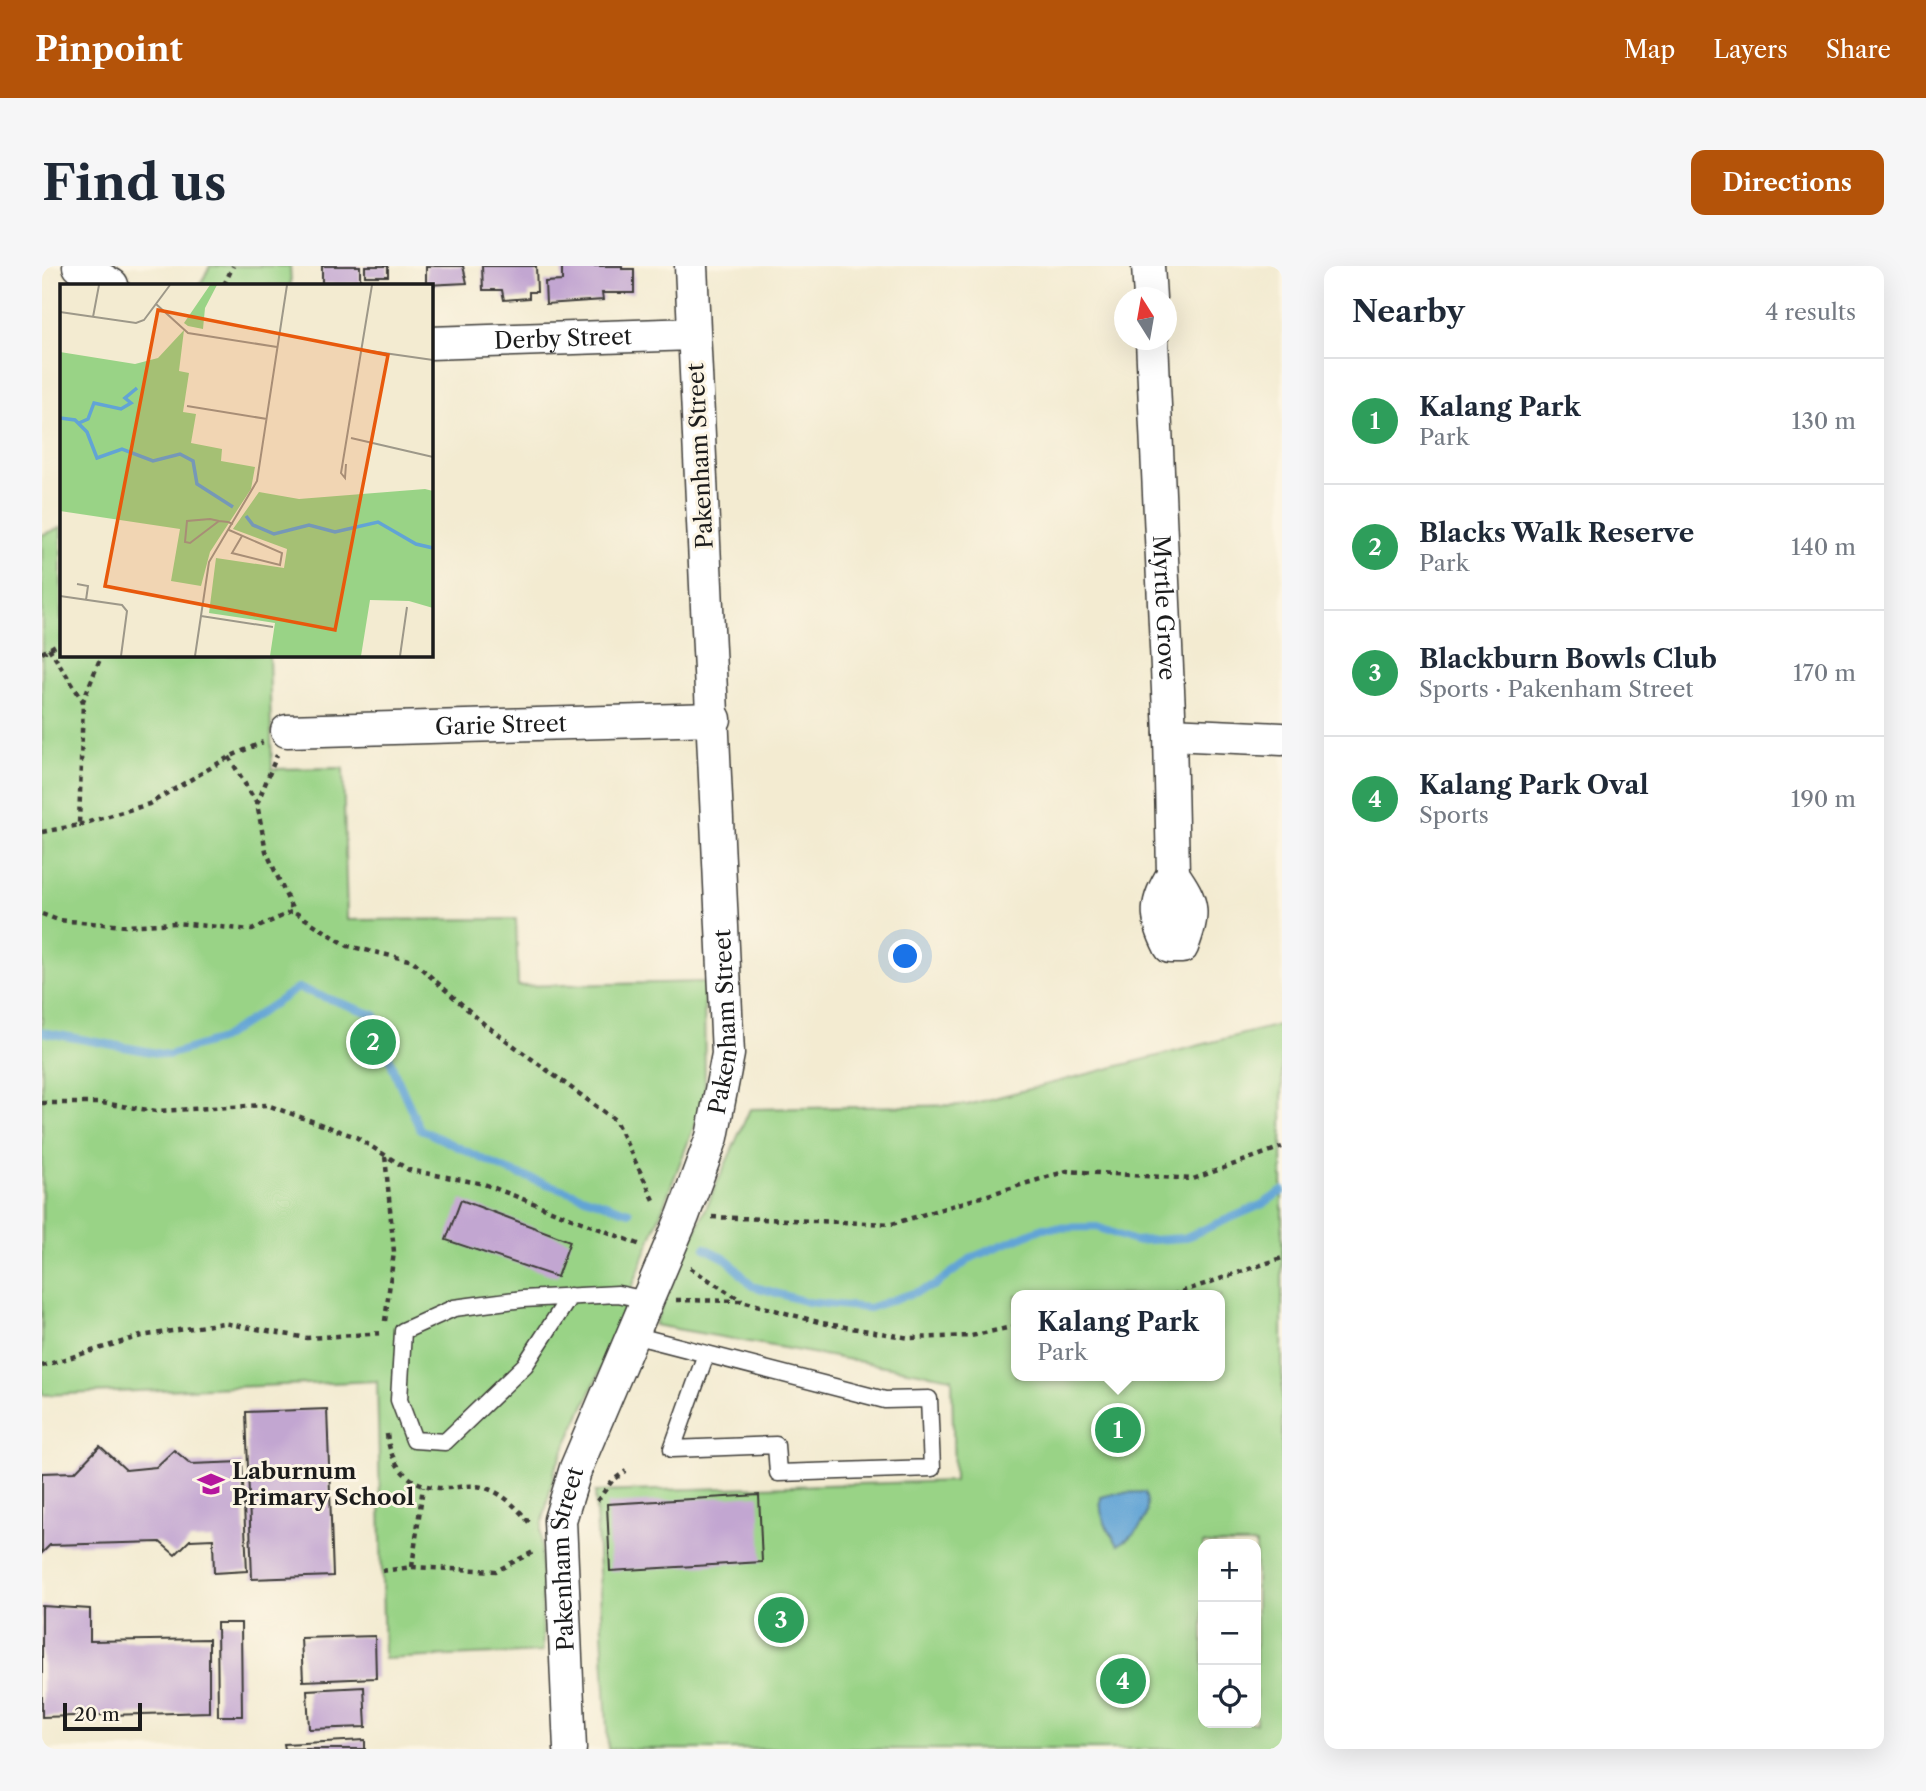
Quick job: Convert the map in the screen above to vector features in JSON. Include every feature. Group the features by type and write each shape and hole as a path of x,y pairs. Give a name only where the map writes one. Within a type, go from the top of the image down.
{"street":[{"path":"79,266 110,284"},
{"name":"Pakenham Street","path":"570,1749 560,1520 576,1468 683,1216 712,1137 728,1054 715,719 691,266"},
{"path":"1148,266 1149,287"},
{"name":"Derby Street","path":"432,343 694,334"},
{"name":"Myrtle Grove","path":"1152,350 1170,734 1173,874"},
{"name":"Garie Street","path":"287,731 715,719"},
{"path":"1170,734 1282,739"}],"lane":[{"path":"570,1296 525,1365 445,1442 415,1440 399,1400 403,1331 454,1308 570,1296 618,1294 647,1300"},
{"path":"633,1335 886,1400 929,1399 932,1468 778,1474 776,1445 672,1449 706,1354"}],"path":[{"path":"224,284 233,266"},
{"path":"42,653 60,643"},
{"path":"50,649 83,701"},
{"path":"79,825 83,701 101,656"},
{"path":"42,832 79,825 149,804 229,757 287,731"},
{"path":"257,804 287,731"},
{"path":"229,757 257,804 267,851 293,911 348,946 413,961 484,1024 615,1120 654,1200 683,1216 892,1224 1067,1171 1193,1179 1282,1147"},
{"path":"42,914 58,920 125,926 176,923 252,930 293,911"},
{"path":"42,1103 101,1103 156,1111 267,1105 356,1137 409,1170 484,1184 666,1254 742,1301"},
{"path":"383,1333 394,1252 385,1155"},
{"path":"1186,1290 1282,1258"},
{"path":"647,1300 742,1301 822,1323 910,1338 971,1336 1011,1327"},
{"path":"42,1366 141,1336 223,1324 307,1338 403,1331"},
{"path":"592,1507 612,1481 625,1471"},
{"path":"412,1567 423,1487"},
{"path":"382,1571 412,1567 496,1571 519,1557 544,1549 562,1548"}],"green space":[{"path":"210,266 290,266 291,284 201,284"},
{"path":"60,527 60,656 269,656 272,769 343,768 347,920 516,919 518,986 704,982 705,1098 598,1376 555,1469 541,1529 543,1652 384,1659 377,1381 42,1395 42,535"},
{"path":"1282,1024 1282,1749 608,1749 595,1492 954,1481 952,1378 654,1325 750,1109 967,1105"}],"water":[{"path":"1145,1492 1147,1509 1142,1523 1118,1545 1102,1517 1101,1497 1117,1493"}],"building":[{"path":"322,266 360,266 360,283 322,284"},
{"path":"365,266 388,266 388,276 365,276"},
{"path":"426,266 463,266 467,283 426,284"},
{"path":"482,266 536,266 537,292 529,292 529,298 504,300 502,290 483,290"},
{"path":"562,266 622,266 622,269 634,269 634,293 602,293 603,300 546,304 545,282 562,281"},
{"path":"461,1200 570,1241 557,1277 446,1240"},
{"path":"327,1409 333,1576 252,1579 246,1412"},
{"path":"100,1446 126,1470 156,1467 174,1450 191,1464 242,1462 247,1571 214,1573 213,1539 190,1540 175,1555 160,1542 50,1545 42,1553 42,1473 75,1472"},
{"path":"759,1495 762,1562 610,1571 607,1504"},
{"path":"42,1606 90,1609 90,1641 209,1639 209,1712 42,1717"},
{"path":"217,1623 241,1623 242,1716 218,1716"},
{"path":"375,1636 376,1678 303,1681 301,1638"},
{"path":"364,1687 366,1727 309,1729 307,1690"},
{"path":"365,1740 365,1749 285,1749 284,1744"}],"waterway":[{"path":"42,1032 168,1055 221,1039 298,988 375,1015 394,1071 420,1129 506,1170 629,1212"},
{"path":"705,1248 728,1260 752,1286 807,1302 869,1308 934,1286 973,1257 1043,1228 1097,1227 1134,1241 1184,1238 1263,1204 1282,1191"}],"place":[{"name":"Blacks Walk Reserve","path":"373,1042"},
{"name":"Kalang Park","path":"1118,1430"},
{"name":"Laburnum Primary School","path":"211,1484"},
{"name":"Blackburn Bowls Club","path":"781,1620"},
{"name":"Kalang Park Oval","path":"1123,1681"}]}
